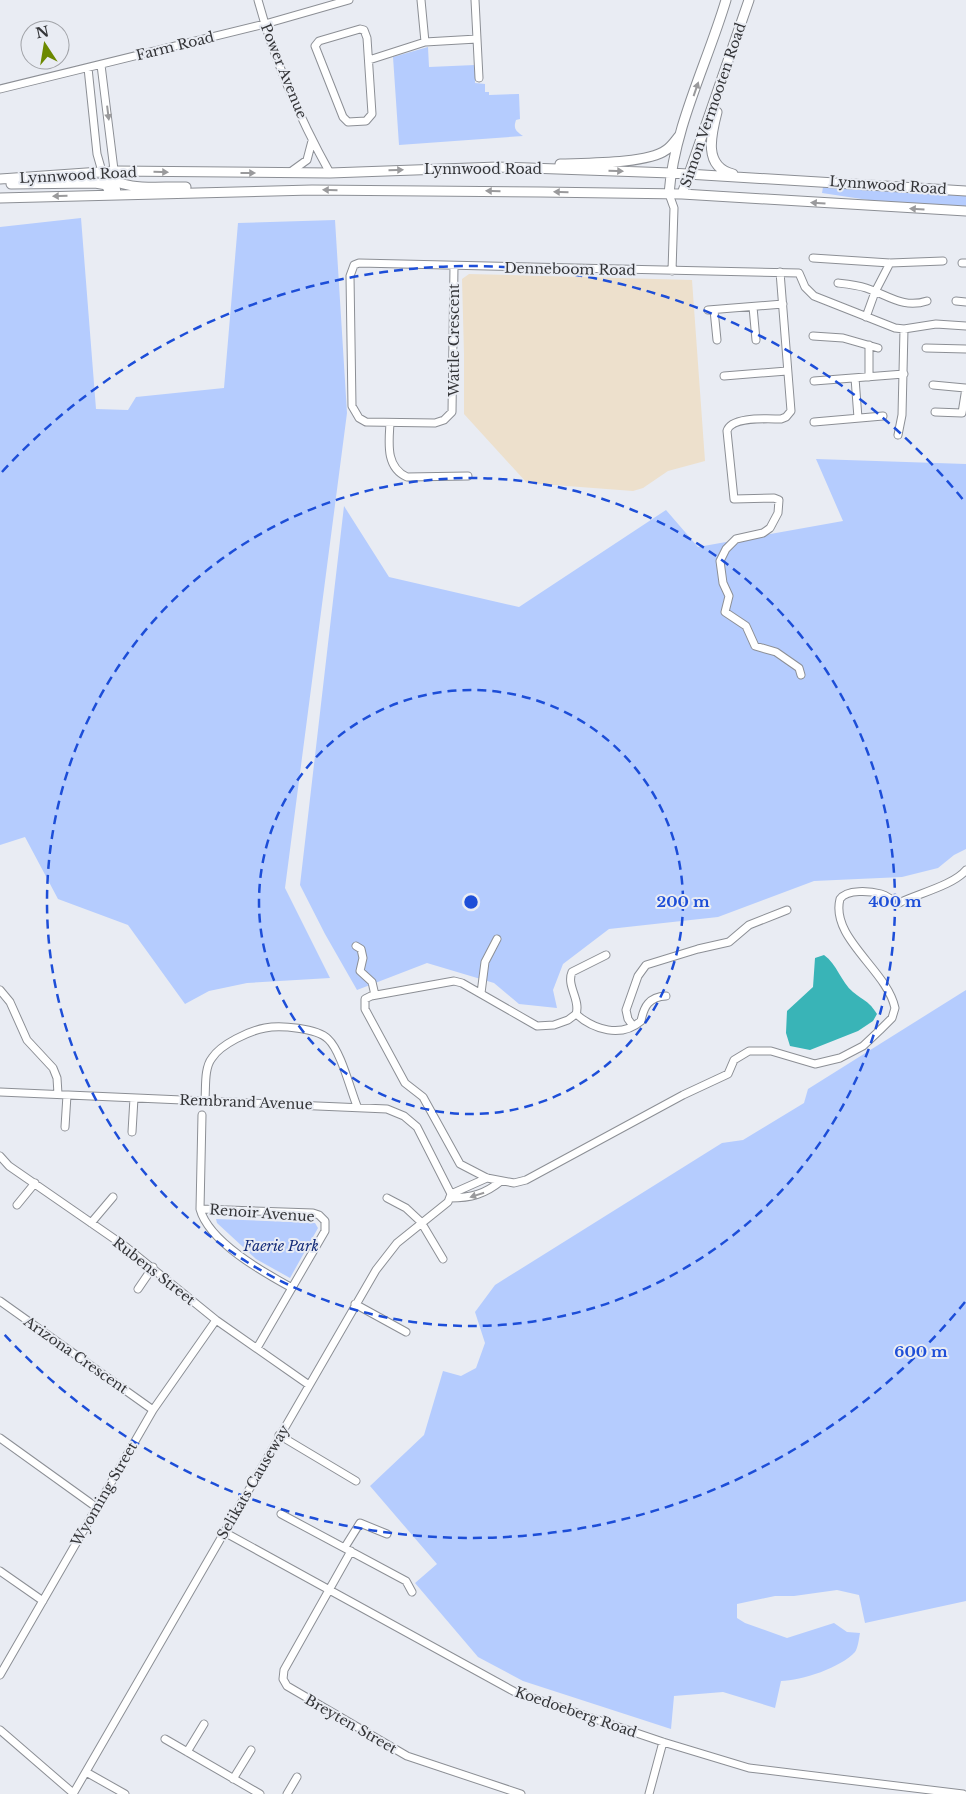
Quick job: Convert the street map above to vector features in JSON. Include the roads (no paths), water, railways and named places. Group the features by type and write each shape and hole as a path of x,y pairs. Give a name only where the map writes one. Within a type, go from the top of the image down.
{"main road":[{"name":"Simon Vermooten Road","path":"670,194 671,173 680,135 726,0"},
{"name":"Simon Vermooten Road","path":"682,194 749,0"},
{"path":"730,58 714,122 710,150 715,162 725,172 748,177"},
{"path":"498,167 617,161 656,155 666,150 680,135"},
{"name":"Lynnwood Road","path":"0,179 115,171 330,173 498,167 671,173 966,191"},
{"path":"102,172 116,183 130,186 222,187 258,190"},
{"path":"0,184 105,184 113,194"},
{"name":"Lynnwood Road","path":"0,198 258,190 682,194 966,212"}],"street":[{"name":"Power Avenue","path":"258,0 265,24 312,141 330,173"},
{"name":"Farm Road","path":"0,89 265,24 349,0"},
{"path":"421,0 425,22 425,42"},
{"path":"475,0 479,78"},
{"path":"360,29 364,30 367,38 369,60 371,117 366,121 348,122 344,117 315,46 319,41 360,29"},
{"path":"369,60 425,42 477,38"},
{"path":"101,65 115,171 116,183 113,194"},
{"path":"88,68 98,154 105,184"},
{"path":"289,173 307,160 312,141"},
{"name":"Simon Vermooten Road","path":"670,194 674,208 672,271"},
{"name":"Simon Vermooten Road","path":"674,208 682,194"},
{"path":"813,258 890,263 944,262"},
{"path":"890,263 875,292 866,317 904,329 936,324 966,326"},
{"name":"Denneboom Road","path":"350,276 354,265 359,264 799,273 805,286 814,296 866,317"},
{"name":"Wattle Crescent","path":"350,276 352,406 359,418 366,422 435,422 444,420 452,412 454,266"},
{"path":"780,272 790,407 789,415 781,419 735,422 731,424 727,431 733,497 740,500 769,498 779,500 780,506 775,521 763,533 736,539 726,549 720,560 723,583 728,596 725,612 746,626 756,646 776,652 799,668 801,675"},
{"path":"838,283 875,292 899,303 915,304 927,301"},
{"path":"956,301 966,302"},
{"path":"717,340 711,310 783,304"},
{"path":"754,307 756,340"},
{"path":"898,435 902,415 904,329"},
{"path":"813,336 843,338 878,348"},
{"path":"868,345 869,377"},
{"path":"926,348 966,350"},
{"path":"724,376 787,371"},
{"path":"814,381 904,374"},
{"path":"856,378 858,418"},
{"path":"933,385 966,388 964,414 935,412"},
{"path":"814,422 883,416"},
{"path":"390,423 391,460 400,474 407,477 468,476"},
{"path":"606,956 572,972 570,982 578,1009 576,1014 568,1020 541,1027 529,1023 462,983 452,981 375,995 365,999 365,1009 405,1083 423,1097 460,1164 487,1178 514,1183 526,1180 683,1095 726,1075 730,1072 736,1059 750,1051 771,1052 819,1064 840,1058 857,1050 891,1020 895,1008 884,984 840,923 838,905 841,897 855,892 874,893 899,903 918,893 955,880 966,870"},
{"path":"633,1026 628,1019 626,1010 638,976 646,965 698,948 729,942 746,926 787,910"},
{"path":"481,993 485,962 497,939"},
{"path":"356,946 361,949 363,955 360,971 372,982 375,995"},
{"path":"0,990 10,1002 27,1040 53,1068 57,1078 58,1094"},
{"path":"576,1014 608,1031 619,1031 642,1021 648,1002 666,996"},
{"path":"205,1099 208,1066 212,1057 229,1044 258,1030 272,1028 309,1030 328,1038 335,1048 357,1106"},
{"name":"Rembrand Avenue","path":"0,1092 205,1099 357,1106 393,1110 413,1122 450,1193"},
{"path":"65,1127 67,1095"},
{"path":"132,1132 134,1098"},
{"path":"202,1115 200,1209 208,1228 258,1269 292,1288"},
{"name":"Rubens Street","path":"0,1156 9,1166 153,1267 216,1320 309,1384"},
{"name":"Selikats Causeway","path":"73,1793 355,1304 392,1248 450,1193 487,1178"},
{"path":"450,1193 473,1196 487,1191 501,1181"},
{"path":"17,1206 35,1183"},
{"path":"91,1223 113,1197"},
{"path":"387,1198 406,1208 421,1222 443,1259"},
{"name":"Renoir Avenue","path":"200,1209 303,1213 323,1218 326,1224 325,1231 257,1348"},
{"path":"138,1289 153,1267"},
{"name":"Arizona Crescent","path":"0,1301 153,1410"},
{"path":"355,1304 406,1332"},
{"name":"Wyoming Street","path":"0,1675 153,1410 216,1320"},
{"path":"279,1435 356,1481"},
{"path":"0,1438 96,1507"},
{"path":"281,1514 406,1581 412,1592"},
{"name":"Breyten Street","path":"387,1534 360,1523 284,1670 283,1679 287,1686 407,1756 521,1794"},
{"name":"Koedoeberg Road","path":"224,1532 507,1688 662,1742 749,1768 963,1794"},
{"path":"0,1571 43,1601"},
{"path":"187,1752 204,1724"},
{"path":"0,1730 73,1793"},
{"path":"165,1739 260,1794"},
{"path":"649,1794 662,1742"},
{"path":"233,1779 251,1750"},
{"path":"86,1772 125,1794"},
{"path":"287,1794 297,1777"}],"park label":[{"name":"Faerie Park","path":"281,1246"}]}
